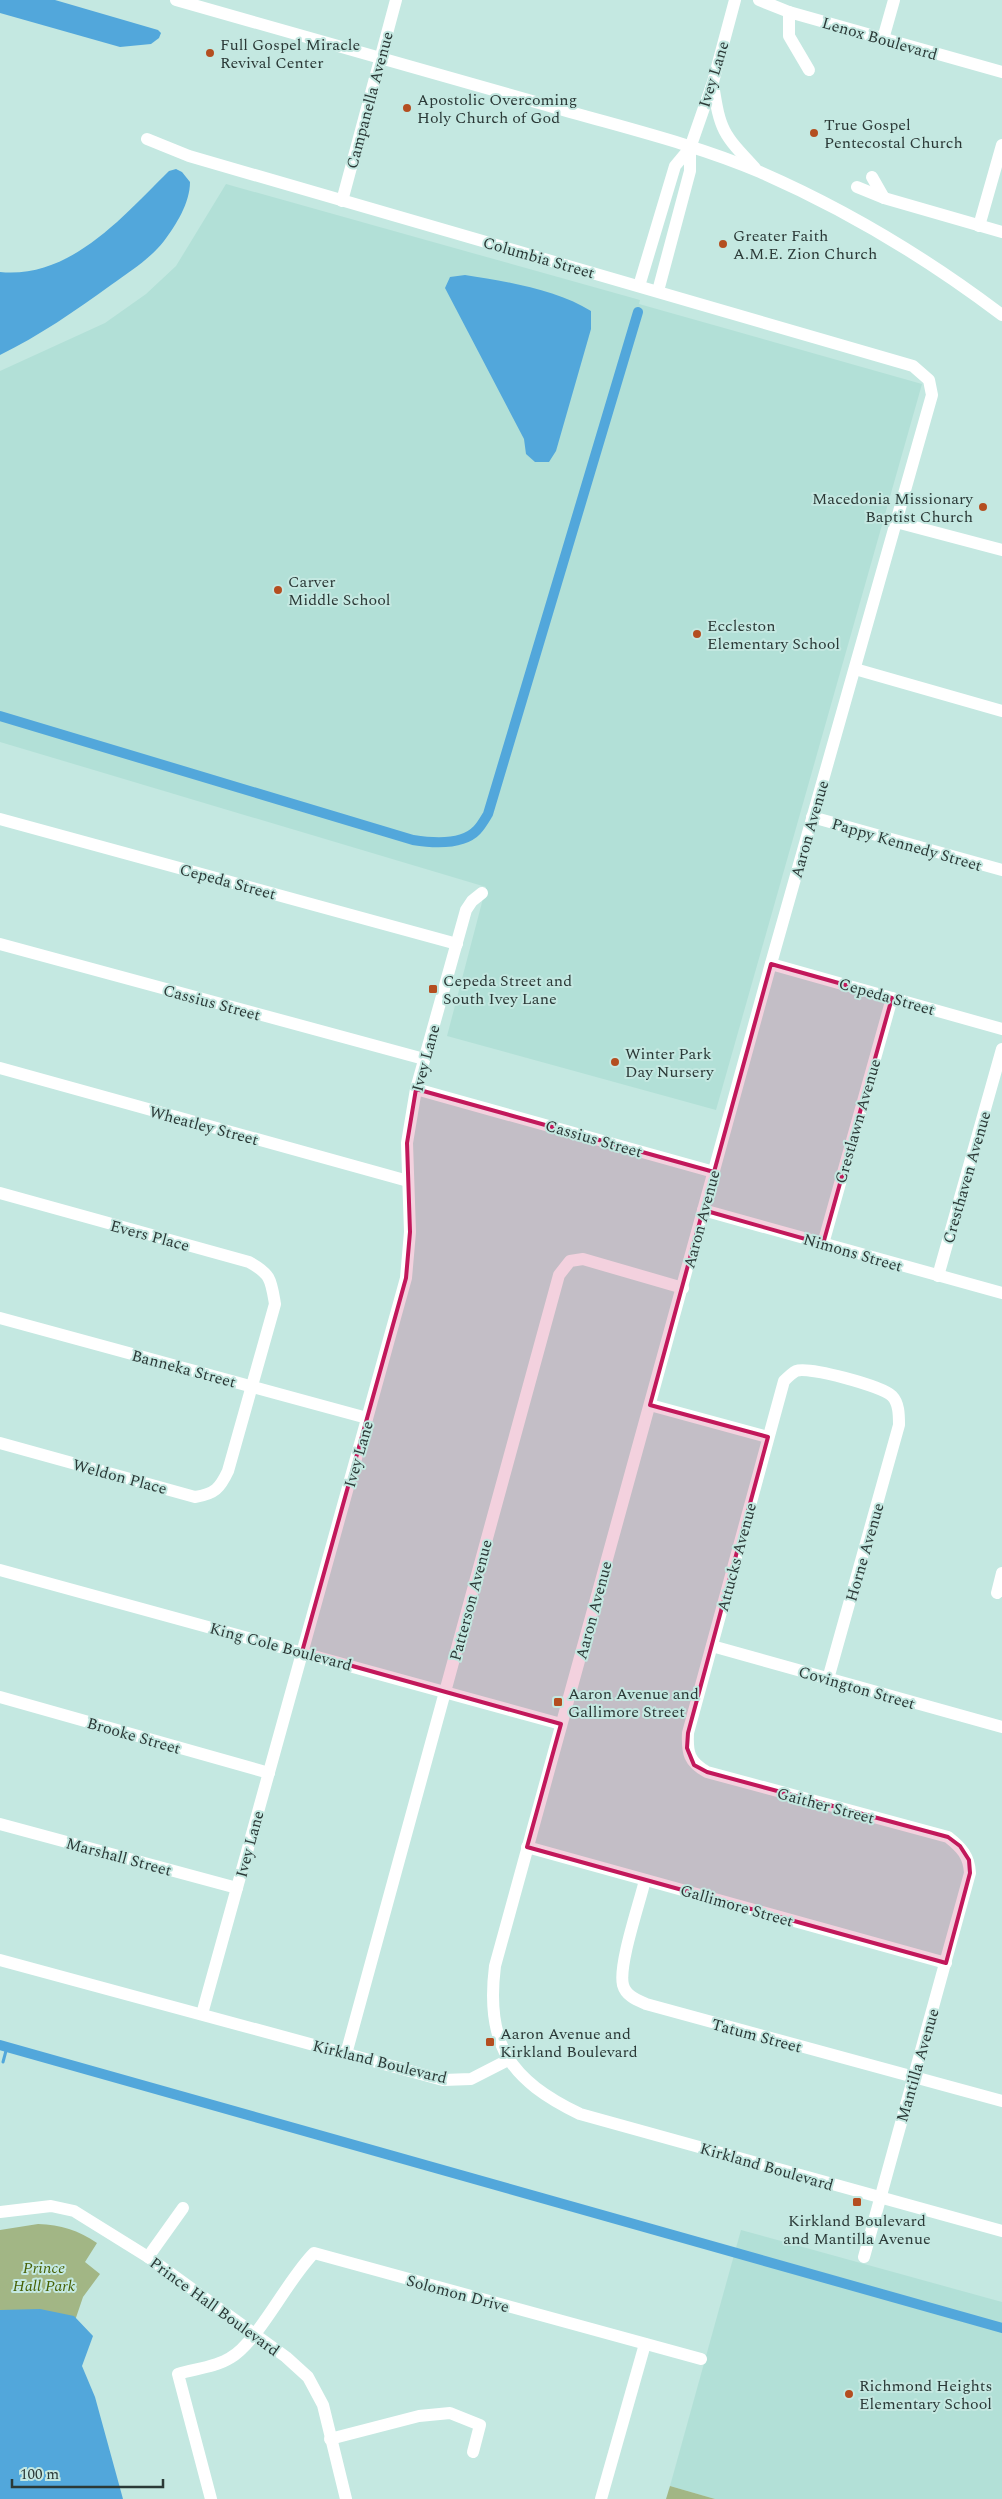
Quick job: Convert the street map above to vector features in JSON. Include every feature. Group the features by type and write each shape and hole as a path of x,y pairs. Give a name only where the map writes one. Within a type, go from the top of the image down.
{"street":[{"path":"176,0 690,148 758,172 820,200 880,235 958,282 1002,315"},
{"name":"Campanella Avenue","path":"342,201 396,0"},
{"name":"Ivey Lane","path":"658,291 690,171 690,148 713,82 735,0"},
{"name":"Lenox Boulevard","path":"759,0 789,12 1002,72"},
{"path":"883,39 894,0"},
{"path":"789,12 789,36 809,70"},
{"path":"713,82 722,129 728,140 758,172"},
{"name":"Columbia Street","path":"147,139 190,156 342,201 914,366 929,380"},
{"path":"979,226 1002,145"},
{"name":"Ivey Lane","path":"639,286 675,166 690,148"},
{"path":"872,177 884,198"},
{"path":"857,187 884,198 1002,232"},
{"name":"Aaron Avenue","path":"508,2060 493,2019 492,1990 495,1966 771,964 932,395 929,380"},
{"path":"896,522 1002,550"},
{"path":"855,669 1002,711"},
{"name":"Pappy Kennedy Street","path":"812,817 1002,870"},
{"name":"Cepeda Street","path":"0,818 457,944"},
{"name":"Ivey Lane","path":"202,2014 406,1278 410,1232 407,1143 416,1089 466,910 472,901 482,893"},
{"name":"Cassius Street","path":"0,944 424,1059"},
{"name":"Cepeda Street","path":"771,964 1002,1028"},
{"name":"Crestlawn Avenue","path":"823,1244 892,998"},
{"name":"Cresthaven Avenue","path":"938,1276 1002,1049"},
{"name":"Wheatley Street","path":"0,1068 408,1181"},
{"name":"Cassius Street","path":"416,1089 714,1172"},
{"name":"Evers Place","path":"0,1193 249,1262 266,1271 272,1282 274,1304"},
{"name":"Nimons Street","path":"703,1210 1002,1294"},
{"name":"Patterson Avenue","path":"346,2054 559,1275 570,1262 583,1260 683,1288"},
{"name":"Weldon Place","path":"0,1443 195,1497 210,1495 221,1487 228,1471 274,1304"},
{"name":"Banneka Street","path":"0,1318 368,1418"},
{"name":"Attucks Avenue","path":"688,1733 784,1381 796,1371 813,1371 882,1389 893,1396 899,1410 899,1424"},
{"path":"650,1405 768,1437"},
{"name":"Horne Avenue","path":"828,1679 899,1424"},
{"name":"King Cole Boulevard","path":"0,1570 561,1724"},
{"path":"997,1593 1002,1573"},
{"name":"Covington Street","path":"712,1646 1002,1727"},
{"name":"Brooke Street","path":"0,1696 269,1773"},
{"name":"Gaither Street","path":"688,1733 687,1748 694,1765 707,1772 948,1838 960,1846 969,1860 970,1873"},
{"name":"Marshall Street","path":"0,1824 237,1888"},
{"name":"Gallimore Street","path":"527,1847 946,1964"},
{"name":"Mantilla Avenue","path":"864,2257 970,1873"},
{"name":"Tatum Street","path":"645,1880 623,1967 623,1986 629,1995 646,2004 1002,2101"},
{"name":"Kirkland Boulevard","path":"0,1960 442,2080 471,2079 508,2060 527,2080 553,2101 580,2114 1002,2231"},
{"name":"Prince Hall Boulevard","path":"0,2212 51,2206 74,2211 148,2257 253,2335 286,2357 308,2377 323,2405 346,2499"},
{"path":"148,2257 183,2208"},
{"name":"Solomon Drive","path":"253,2335 299,2268 314,2253 701,2359"},
{"path":"211,2499 178,2374 228,2360 236,2355 253,2335"},
{"path":"601,2499 645,2344"},
{"path":"330,2439 419,2416 450,2413 480,2425 473,2452"}],"highlighted area":[{"path":"771,964 892,998 823,1244 703,1210 650,1405 768,1437 688,1733 687,1748 694,1765 707,1772 948,1837 960,1846 969,1860 970,1873 946,1963 527,1847 561,1724 302,1652 406,1278 410,1232 407,1143 416,1089 714,1172"}],"shaded area":[{"path":"226,184 640,300 639,304 922,384 716,1110 447,1036 486,887 0,742 0,371 105,323 146,294 176,266"},
{"name":"Richmond Heights Elementary School","path":"741,2230 1002,2302 1002,2499 715,2499 670,2486"}],"green space":[{"name":"Prince Hall Park","path":"38,2224 69,2229 97,2243 85,2262 100,2274 83,2297 62,2359 0,2342 0,2230"},
{"path":"670,2486 715,2499 666,2499"}],"water":[{"path":"0,0 55,0 158,30 161,33 159,38 151,44 120,47 0,13"},
{"path":"176,169 182,172 190,182 188,198 178,221 158,248 139,265 70,314 29,340 0,355 0,272 26,272 50,266 73,255 114,225 169,171"},
{"path":"465,275 530,287 563,297 591,311 591,329 556,451 549,462 535,462 526,454 524,439 445,288 450,277"},
{"path":"40,2309 74,2316 93,2336 82,2366 95,2397 123,2499 0,2499 0,2310"}],"waterway":[{"path":"0,716 413,840 447,842 463,839 471,835 488,814 638,312"},
{"path":"0,2045 1002,2328"},
{"path":"3,2062 7,2047"}],"place":[{"name":"Full Gospel Miracle Revival Center","path":"210,53"},
{"name":"Apostolic Overcoming Holy Church of God","path":"407,108"},
{"name":"True Gospel Pentecostal Church","path":"814,133"},
{"name":"Greater Faith A.M.E. Zion Church","path":"723,244"},
{"name":"Macedonia Missionary Baptist Church","path":"983,507"},
{"name":"Carver Middle School","path":"278,590"},
{"name":"Eccleston Elementary School","path":"697,634"},
{"name":"Cepeda Street and South Ivey Lane","path":"433,989"},
{"name":"Winter Park Day Nursery","path":"615,1062"},
{"name":"Aaron Avenue and Gallimore Street","path":"558,1702"},
{"name":"Aaron Avenue and Kirkland Boulevard","path":"490,2042"},
{"name":"Kirkland Boulevard and Mantilla Avenue","path":"857,2202"},
{"name":"Richmond Heights Elementary School","path":"849,2394"}]}
